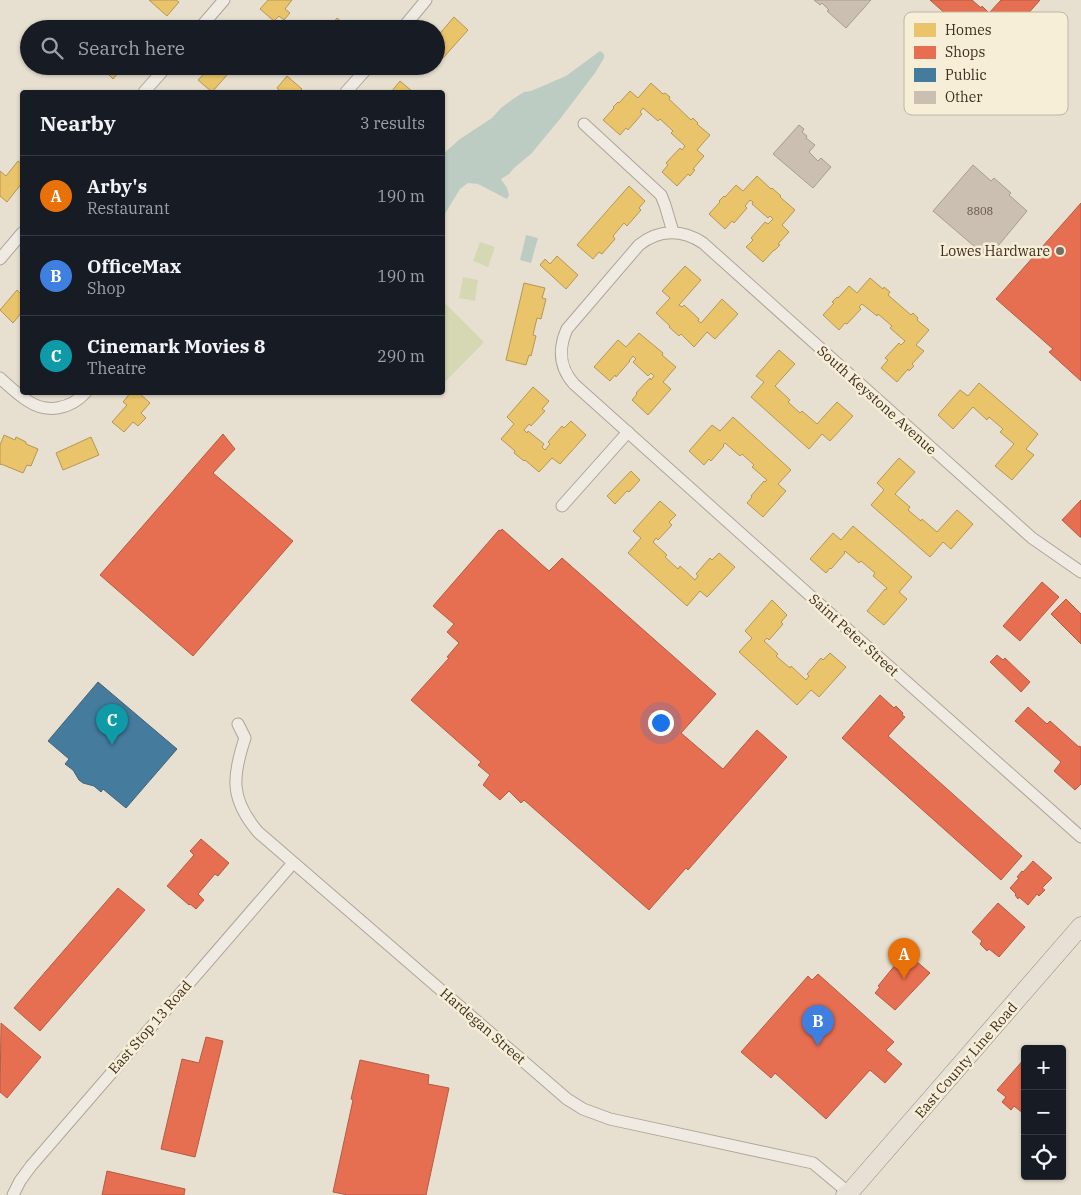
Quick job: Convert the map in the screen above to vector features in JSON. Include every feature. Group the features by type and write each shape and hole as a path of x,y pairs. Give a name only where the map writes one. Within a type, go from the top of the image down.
{"main road":[{"name":"East County Line Road","path":"848,1194 1081,926"}],"street":[{"path":"207,20 224,0"},
{"path":"409,20 426,0"},
{"path":"146,90 159,75"},
{"path":"348,90 361,75"},
{"path":"584,124 662,196 671,232"},
{"name":"Saint Peter Street","path":"671,232 653,236 642,242 567,329 563,339 561,356 564,369 571,381 874,654 1081,836"},
{"name":"South Keystone Avenue","path":"671,232 689,235 703,243 1032,538 1081,572"},
{"path":"0,259 20,235"},
{"path":"0,378 28,402 39,407 56,409 68,406 83,395"},
{"path":"562,506 628,432"},
{"name":"Hardegan Street","path":"238,724 245,738 238,759 235,777 236,793 242,810 258,832 577,1105 610,1118 813,1163 819,1166 848,1194"},
{"name":"East Stop 13 Road","path":"12,1195 31,1166 293,862"}],"green space":[{"path":"480,242 495,247 488,267 473,261"},
{"path":"463,277 478,280 475,301 459,298"},
{"path":"445,303 484,342 445,382"}],"shaded area":[{"path":"600,51 604,54 604,58 595,73 560,119 531,154 501,179 507,188 509,195 507,199 478,184 468,183 460,189 445,214 445,152 524,92 531,91 566,76"},
{"path":"526,235 538,238 531,263 520,260"}],"building: Homes":[{"path":"149,0 176,0 179,2 167,16"},
{"path":"268,0 292,0 285,9 290,13 284,20 279,16 273,20 260,9"},
{"path":"454,17 468,30 445,56 445,28"},
{"path":"203,75 227,75 214,90 210,90 198,80"},
{"path":"287,76 302,89 279,90 277,88"},
{"path":"400,81 411,90 393,90"},
{"path":"651,83 663,94 665,93 670,97 669,99 691,120 693,118 710,135 697,150 704,156 693,169 695,170 690,176 688,174 677,186 662,172 668,165 666,163 680,148 682,150 685,146 660,119 658,121 643,108 640,112 642,114 628,130 626,128 620,135 603,120 613,107 630,91 638,98"},
{"path":"18,161 20,162 20,186 7,202 0,196 0,171 6,176"},
{"path":"757,176 795,210 782,225 789,232 778,244 780,245 763,262 746,247 765,222 768,224 773,219 770,216 768,218 750,200 745,206 747,208 734,223 732,221 725,229 709,214 719,201 736,185 743,191"},
{"path":"629,186 645,201 639,208 641,210 627,226 624,223 613,236 615,239 602,254 599,252 593,259 577,245"},
{"path":"557,256 578,275 566,289 540,265 545,259 550,264"},
{"path":"685,266 701,280 679,305 682,307 684,305 701,323 722,299 738,314 715,339 707,332 694,347 681,334 679,336 656,313 670,298 662,291"},
{"path":"870,278 883,289 884,287 890,292 888,295 911,315 913,313 918,318 917,320 929,330 916,345 924,351 912,364 914,366 909,371 908,369 897,382 881,368 888,360 885,358 899,343 901,345 905,341 890,328 892,326 862,304 859,307 861,309 839,330 823,315 834,303 832,302 849,286 857,293"},
{"path":"524,283 545,288 542,298 546,299 541,319 537,318 533,335 536,336 531,356 529,355 526,365 506,360"},
{"path":"17,290 20,293 20,314 13,323 0,310"},
{"path":"639,333 663,353 662,355 676,367 663,382 671,389 648,415 632,400 636,393 654,376 651,373 648,376 633,362 636,359 633,356 616,377 615,375 610,381 594,367 618,340 626,347"},
{"path":"779,350 795,364 775,386 800,413 802,411 817,424 837,402 853,416 830,441 822,434 809,449 751,397 764,382 756,376"},
{"path":"979,383 1038,434 1026,449 1034,455 1012,480 995,466 1014,444 1000,432 1003,429 989,417 987,420 973,407 953,429 938,415 960,390 968,396"},
{"path":"533,387 549,401 542,409 545,411 531,426 529,424 524,430 544,444 542,447 545,450 550,444 548,442 562,426 564,428 571,421 586,435 560,464 552,458 539,472 514,453 515,451 501,439 514,424 507,417"},
{"path":"129,395 141,395 150,403 141,413 146,418 138,426 133,422 124,432 112,422 127,405 123,402"},
{"path":"733,417 791,470 778,484 786,491 763,517 747,503 764,481 767,480 752,467 754,465 742,454 740,456 725,443 711,461 709,459 704,465 689,451 712,425 720,431"},
{"path":"4,435 15,440 16,437 38,449 31,466 27,465 23,473 0,465 0,445"},
{"path":"91,437 99,455 63,470 56,453"},
{"path":"899,458 915,472 895,494 910,507 908,510 937,532 957,510 973,524 951,549 943,542 930,557 871,505 884,490 877,483"},
{"path":"631,471 640,480 615,504 607,496"},
{"path":"660,501 676,515 669,522 672,525 658,540 656,538 653,542 678,569 680,566 695,580 698,576 696,574 710,558 712,560 719,553 735,567 707,597 700,591 687,606 628,553 641,538 633,531"},
{"path":"853,526 912,577 899,592 907,599 884,625 867,611 887,588 873,576 875,573 845,551 826,573 810,559 833,533 841,540"},
{"path":"772,600 787,615 781,622 783,624 769,640 767,638 764,641 778,654 776,656 790,668 791,666 806,680 809,676 807,674 821,658 823,660 830,653 846,667 819,697 811,690 797,705 739,652 752,638 745,631"}],"building: Shops":[{"path":"930,0 972,0 988,12 944,12"},
{"path":"1001,0 1040,0 1030,12 990,12"},
{"name":"Lowes Hardware","path":"1081,203 1081,381 1049,352 1053,349 996,299"},
{"path":"223,434 235,449 213,473 293,541 193,656 100,575"},
{"path":"1081,500 1081,537 1080,537 1062,520"},
{"path":"502,529 549,571 562,558 716,694 681,733 723,769 757,730 787,757 688,870 686,868 649,910 524,800 521,803 509,791 500,800 483,785 490,775 478,765 481,762 411,700 449,658 447,657 459,643 447,632 454,624 433,606 499,530 501,531"},
{"path":"1042,582 1059,597 1020,641 1003,626"},
{"path":"1066,599 1081,614 1081,644 1051,614"},
{"path":"997,655 1003,660 1005,658 1030,682 1021,692 990,662"},
{"path":"880,695 894,708 896,706 905,717 888,736 1022,856 1001,880 842,738"},
{"path":"1028,707 1047,724 1050,721 1081,747 1081,784 1075,790 1054,771 1061,762 1015,721"},
{"path":"201,839 229,863 218,876 215,874 198,894 204,900 196,909 167,886 194,855 190,851"},
{"path":"1033,861 1052,878 1042,888 1045,890 1039,896 1037,894 1028,905 1019,897 1018,899 1010,888 1019,878 1017,877 1022,871"},
{"path":"118,888 145,910 40,1031 14,1008"},
{"path":"998,903 1025,927 999,957 989,949 987,951 980,944 982,941 972,932"},
{"path":"906,957 914,964 916,961 930,973 895,1010 875,993 880,987 878,986 900,959 903,961"},
{"path":"818,974 894,1042 886,1050 902,1064 885,1083 870,1070 826,1119 775,1073 771,1078 741,1052 808,976 812,980"},
{"path":"1,1023 41,1057 7,1098 0,1092"},
{"path":"206,1037 223,1041 195,1157 161,1149 182,1059 199,1063"},
{"path":"360,1060 429,1075 428,1084 449,1088 426,1195 348,1195 333,1192"},
{"path":"1021,1063 1021,1112 1014,1106 1011,1110 1002,1102 1006,1097 997,1090"},
{"path":"107,1171 185,1189 184,1195 102,1195"}],"building: Public":[{"path":"98,682 177,749 126,808 103,789 101,792 94,786 79,780 73,770 65,764 69,759 48,741"}],"building: Other":[{"path":"814,0 871,0 846,28 827,11 829,10 822,3 820,5"},
{"path":"799,125 804,129 802,132 807,136 806,138 815,145 809,152 818,161 821,158 831,167 813,188 773,154"},
{"path":"973,165 991,181 994,178 1027,211 988,258 933,211"}],"place":[{"name":"Lowes Hardware","path":"1060,251"},
{"name":"Cinemark Movies 8","path":"112,745"},
{"name":"Arby's","path":"904,979"},
{"name":"OfficeMax","path":"818,1046"}]}
